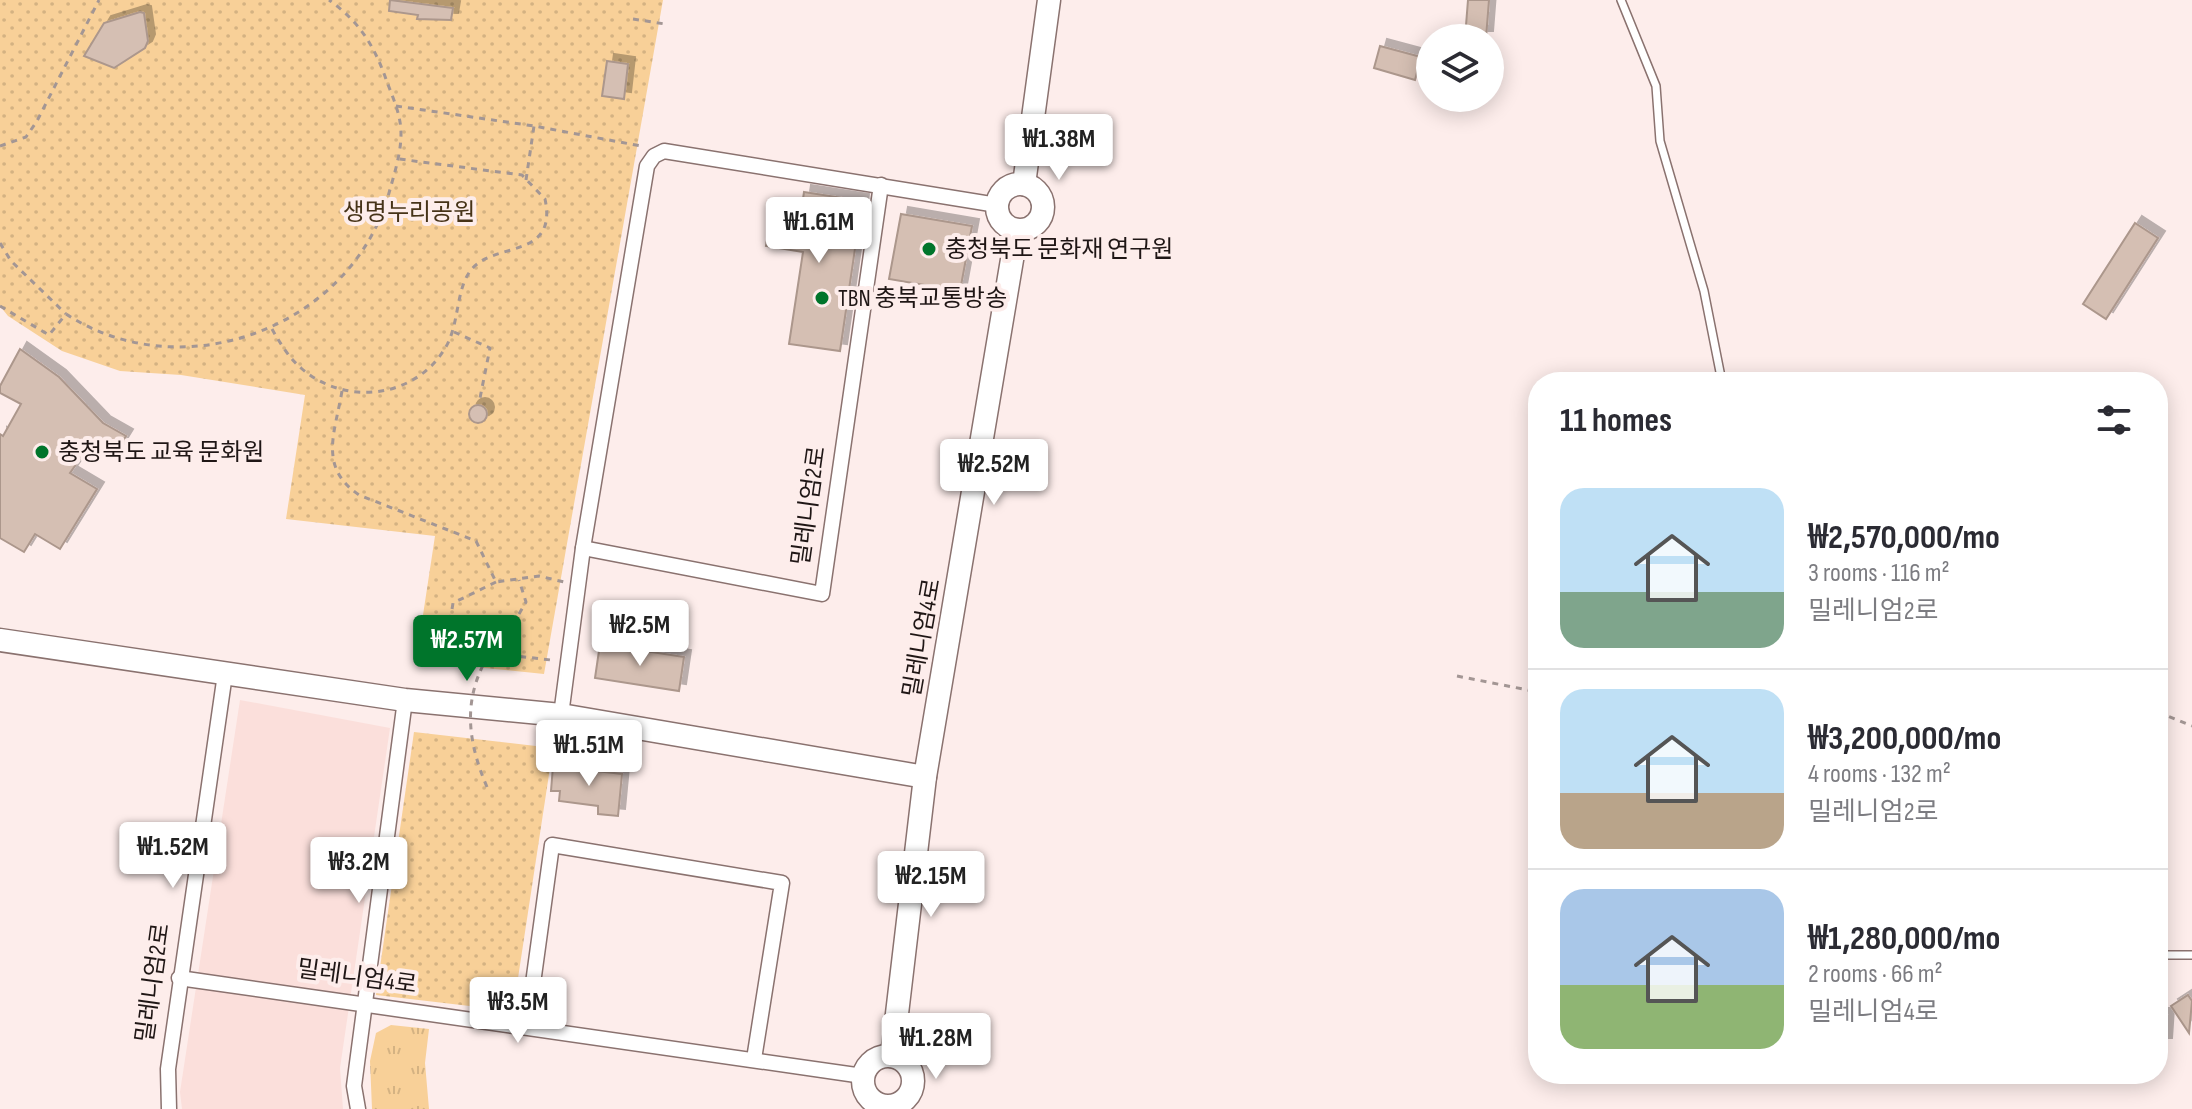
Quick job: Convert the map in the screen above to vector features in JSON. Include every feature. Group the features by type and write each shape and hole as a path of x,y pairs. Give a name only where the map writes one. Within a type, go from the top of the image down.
{"street":[{"path":"1024,184 1049,0"},
{"path":"561,715 583,548 647,166 654,156 664,151 997,205"},
{"path":"1024,184 1038,191 1043,213 1035,226 1017,230 1001,219 997,205 1009,186 1024,184"},
{"name":"밀레니엄2로","path":"583,548 822,594 881,185"},
{"name":"밀레니엄4로","path":"892,1056 925,777 1017,230"},
{"path":"0,640 405,700 561,715 925,777"},
{"name":"밀레니엄2로","path":"169,1109 168,1069 179,978 225,674"},
{"path":"358,1109 354,1086 405,700"},
{"path":"527,1027 552,845 782,883 754,1059"},
{"name":"밀레니엄4로","path":"179,978 863,1076"},
{"path":"892,1056 910,1069 913,1086 904,1100 883,1108 867,1097 863,1076 873,1060 892,1056"}],"lane":[{"path":"1621,0 1656,86 1660,141 1704,291 1720,372"},
{"path":"2168,955 2192,955"}],"path":[{"path":"0,146 26,137 37,121 99,0"},
{"path":"0,243 11,261 66,314 124,340 168,347 207,346 272,329 301,313 359,257 383,217 399,159 401,124 375,46 349,13 329,0"},
{"path":"633,19 665,24"},
{"path":"395,105 534,126 664,151"},
{"path":"526,180 534,126"},
{"path":"272,329 301,368 342,391 376,393 403,386 430,369 454,332 462,290 472,269 493,257 515,251 537,237 547,209 545,199 522,175 399,159"},
{"path":"0,306 49,335 66,314"},
{"path":"454,332 490,348 479,403"},
{"path":"342,391 331,455 345,485 359,495 476,541 496,582"},
{"path":"567,662 446,648 453,603 496,582 539,576 579,585"},
{"path":"487,787 474,757 468,723 472,693 483,662 526,602 519,580"},
{"path":"1457,676 1528,690"},
{"path":"2168,716 2192,726"}],"shaded area":[{"path":"240,700 390,728 340,1068 343,1109 182,1109 180,1092"}],"green space":[{"name":"생명누리공원","path":"0,0 663,0 544,674 416,661 435,536 286,519 305,395 181,375 120,371 62,351 8,316 0,306"},
{"path":"414,732 553,748 513,1011 376,995"},
{"path":"391,1025 429,1029 425,1063 429,1109 372,1109 370,1061 376,1033"}],"building":[{"path":"390,0 453,8 451,20 417,19 418,15 389,11"},
{"path":"1468,0 1489,0 1487,24 1466,24"},
{"path":"144,13 148,41 145,48 114,68 84,56 104,23"},
{"path":"1380,46 1416,56 1415,80 1374,68"},
{"path":"607,61 628,64 624,99 602,96"},
{"name":"TBN 충북교통방송","path":"804,192 862,201 840,351 789,344 803,252 766,246 772,208 801,213"},
{"path":"901,214 972,226 960,291 889,279"},
{"path":"2135,223 2158,238 2106,319 2083,304"},
{"name":"충청북도 교육 문화원","path":"20,349 59,377 103,423 126,436 112,459 89,446 70,473 97,489 60,549 35,534 24,552 0,538 0,434 3,436 21,404 0,393 0,386"},
{"path":"474,405 482,405 487,414 485,421 474,423 469,418 469,410"},
{"path":"600,644 684,657 679,691 595,678"},
{"path":"553,766 622,774 618,816 598,814 598,806 559,801 560,791 551,791"},
{"path":"2188,995 2192,1001 2189,1033 2171,1006"}],"place":[{"name":"충청북도 문화재 연구원","path":"929,249"},
{"name":"TBN 충북교통방송","path":"822,298"},
{"name":"충청북도 교육 문화원","path":"42,452"}]}
